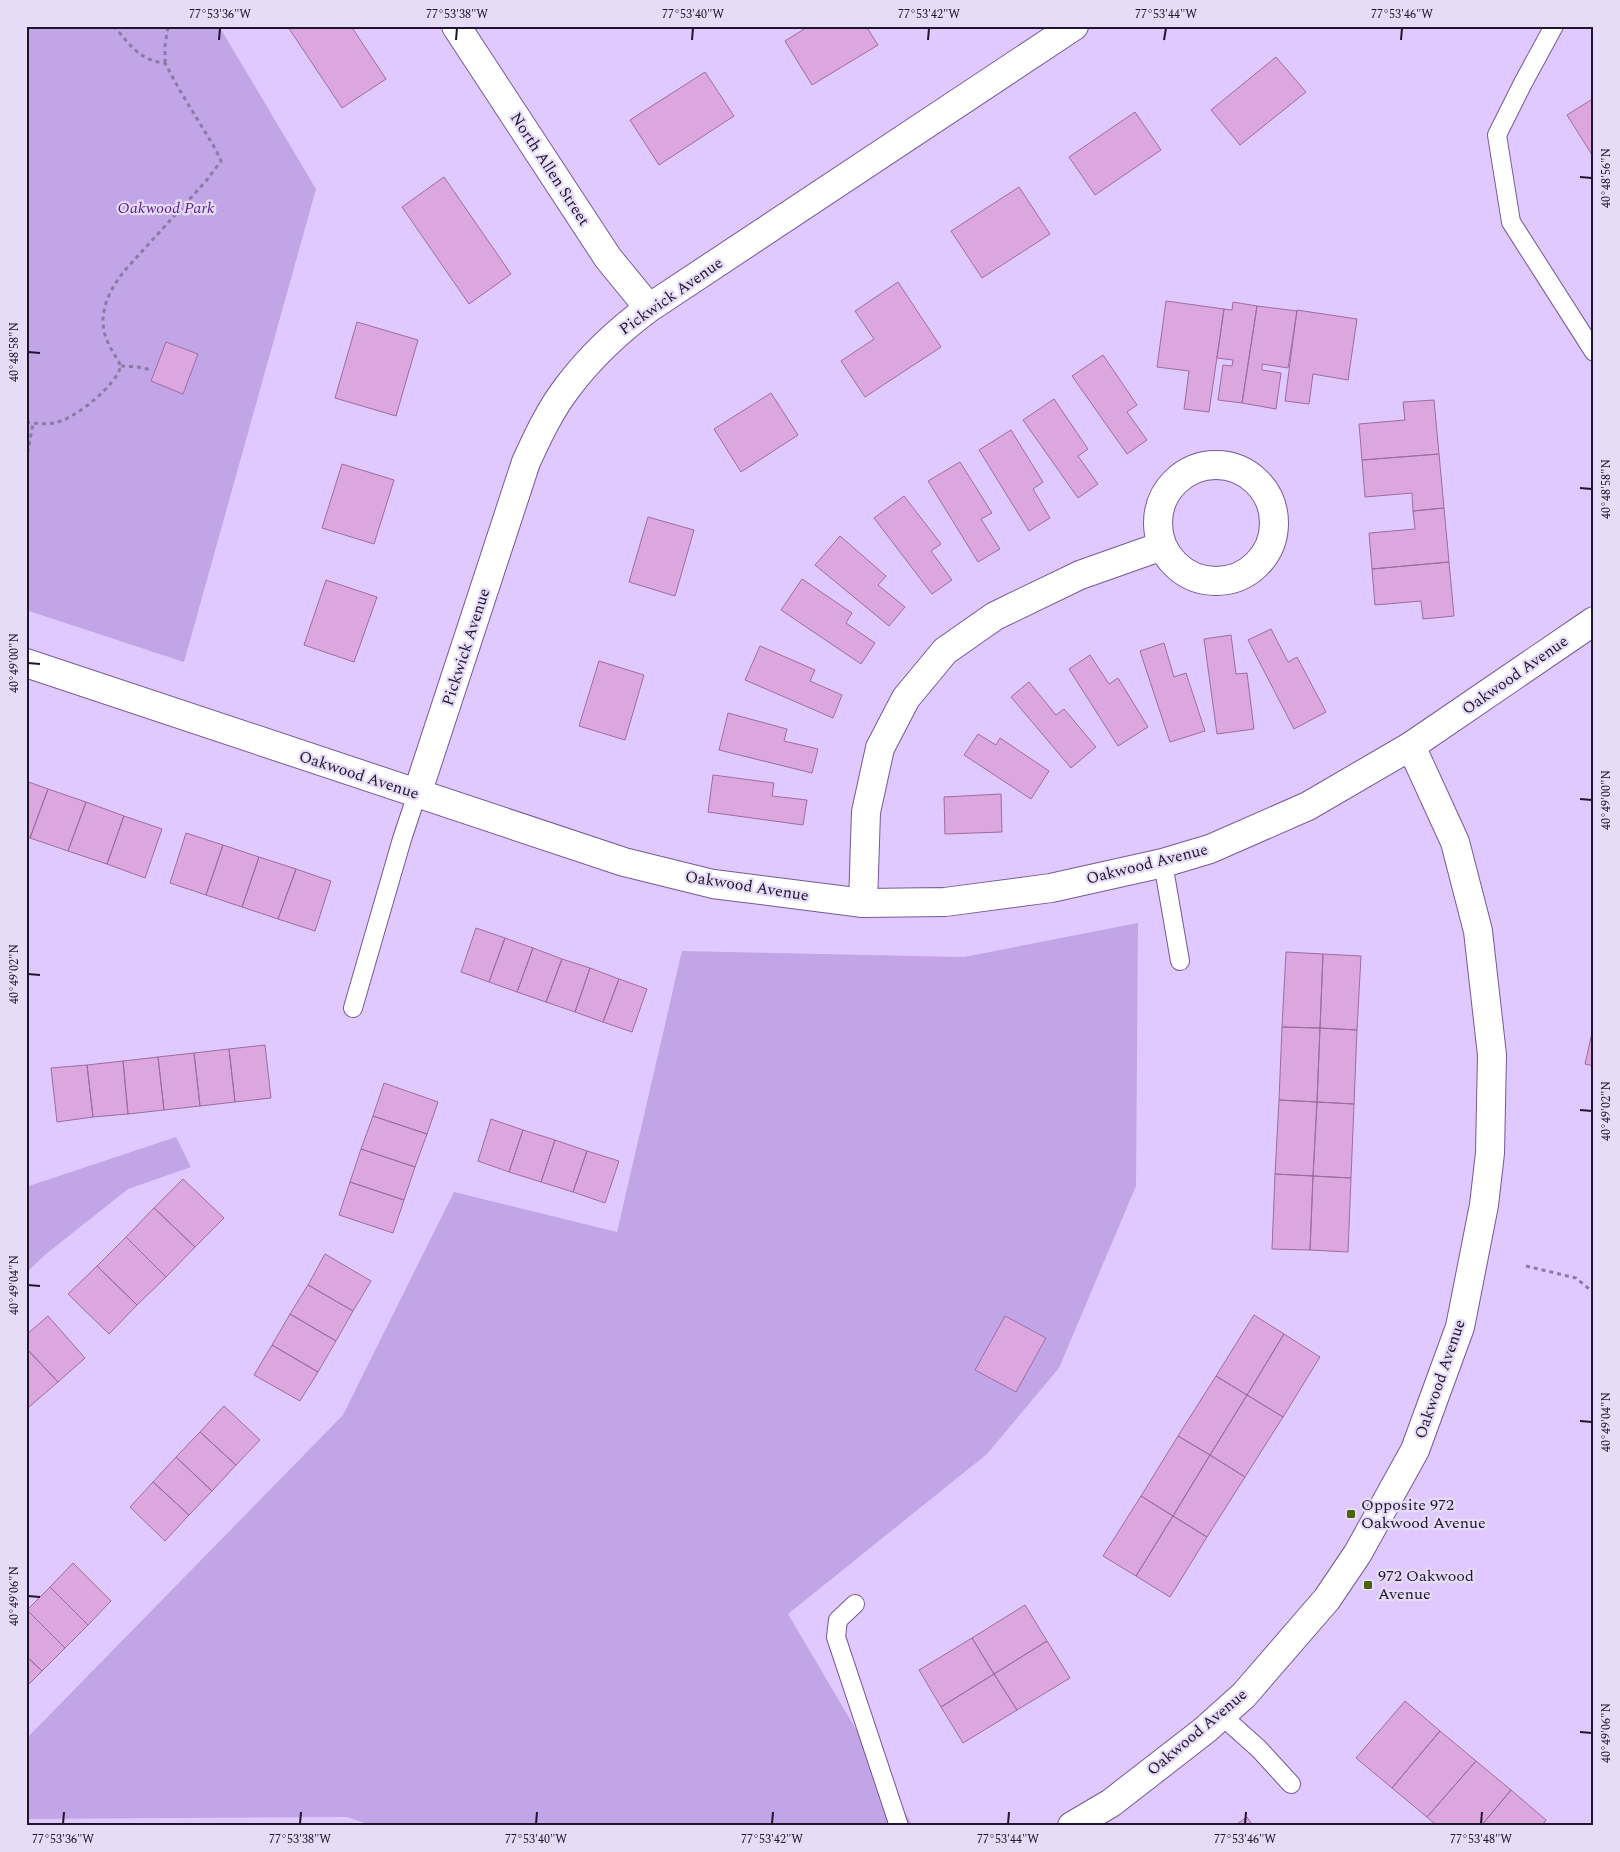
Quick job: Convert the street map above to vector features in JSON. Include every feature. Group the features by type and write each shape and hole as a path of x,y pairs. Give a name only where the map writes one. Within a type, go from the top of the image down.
{"street":[{"name":"North Allen Street","path":"456,26 608,258 649,308"},
{"name":"Pickwick Avenue","path":"417,794 526,462 541,429 566,388 599,351 628,324 649,308 1074,26"},
{"path":"1222,464 1241,470 1258,482 1269,499 1274,516 1273,535 1266,552 1255,566 1239,576 1221,581 1203,580 1186,573 1172,561 1162,546 1157,526 1159,506 1168,488 1183,474 1202,465 1222,464"},
{"path":"863,903 866,812 880,748 906,698 939,658 945,651 995,616 1080,574 1162,546"},
{"name":"Oakwood Avenue","path":"26,664 624,862 713,884 863,903 955,901 1051,888 1163,863 1210,848 1308,806 1411,746 1594,620"},
{"name":"Oakwood Avenue","path":"1072,1826 1111,1803 1205,1730 1244,1695 1327,1599 1358,1553 1415,1450 1460,1327 1484,1205 1490,1153 1492,1055 1478,931 1455,842 1411,746"}],"lane":[{"path":"1554,26 1497,135 1511,222 1594,352"},
{"path":"353,1008 417,794"},
{"path":"1163,863 1180,961"},
{"path":"855,1604 838,1620 836,1637 899,1826"},
{"path":"1221,1715 1259,1749 1291,1784"}],"path":[{"path":"114,26 133,49 144,58 156,63 165,64"},
{"path":"121,366 109,345 104,330 103,319 110,293 126,269 206,181 221,161 165,64 168,26"},
{"path":"121,366 152,370"},
{"path":"26,422 43,424 61,421 81,409 110,385 117,376 121,366"},
{"path":"26,461 33,424"},
{"path":"1526,1266 1576,1278 1594,1293"}],"green space":[{"name":"Oakwood Park","path":"26,26 219,26 316,189 184,662 26,610"},
{"path":"1138,923 1136,1186 1059,1368 987,1454 788,1614 913,1826 373,1826 347,1817 26,1819 26,1739 343,1415 454,1192 617,1232 682,951 964,957"},
{"path":"176,1137 191,1167 128,1189 46,1254 26,1273 26,1187"}],"building":[{"path":"351,26 386,79 342,108 288,27"},
{"path":"809,26 866,26 878,45 812,85 785,41"},
{"path":"1276,57 1306,92 1240,145 1211,110"},
{"path":"705,72 734,116 659,165 630,120"},
{"path":"1594,98 1594,158 1567,115"},
{"path":"1135,112 1161,150 1095,195 1069,157"},
{"path":"444,177 511,274 469,304 402,207"},
{"path":"1019,187 1050,234 982,278 951,231"},
{"path":"898,282 941,347 865,397 841,361 874,339 855,311"},
{"path":"1166,301 1224,309 1209,412 1184,409 1189,371 1157,367"},
{"path":"1233,302 1257,306 1242,403 1218,400 1223,365 1232,366 1233,360 1217,358 1224,309 1232,310"},
{"path":"1257,306 1297,311 1288,368 1262,364 1262,370 1281,373 1276,409 1242,403"},
{"path":"1297,310 1357,319 1348,380 1313,374 1309,404 1285,401"},
{"path":"357,322 418,340 396,416 335,398"},
{"path":"166,342 198,354 183,394 151,381"},
{"path":"1103,355 1137,405 1127,412 1147,440 1127,454 1072,376"},
{"path":"771,393 798,435 741,472 714,429"},
{"path":"1054,399 1088,449 1078,456 1098,484 1078,498 1023,420"},
{"path":"1434,400 1439,454 1362,460 1359,424 1405,420 1403,402"},
{"path":"1011,430 1043,482 1033,489 1050,518 1029,531 979,450"},
{"path":"1439,454 1444,508 1413,511 1412,493 1365,497 1362,460"},
{"path":"960,462 992,513 981,519 1000,549 978,562 928,481"},
{"path":"342,464 394,480 374,544 322,528"},
{"path":"904,496 941,544 931,551 952,580 932,594 874,518"},
{"path":"1444,508 1449,562 1372,569 1369,533 1415,529 1413,511"},
{"path":"648,517 694,530 675,596 629,582"},
{"path":"840,536 886,576 878,585 905,607 889,626 815,565"},
{"path":"1449,562 1454,616 1423,619 1421,601 1375,605 1372,569"},
{"path":"802,579 852,613 846,623 875,643 861,664 781,610"},
{"path":"326,580 377,597 354,662 304,645"},
{"path":"1271,629 1288,662 1297,657 1326,712 1294,729 1248,640"},
{"path":"1231,635 1236,674 1247,673 1254,729 1217,734 1204,639"},
{"path":"1164,643 1174,677 1186,673 1205,731 1170,742 1140,651"},
{"path":"760,646 815,670 810,681 842,695 833,718 745,680"},
{"path":"1090,655 1109,684 1118,678 1148,727 1118,746 1069,669"},
{"path":"599,661 644,675 625,740 579,726"},
{"path":"1029,682 1056,715 1064,709 1096,747 1071,768 1011,697"},
{"path":"728,713 787,729 784,741 818,749 812,773 719,750"},
{"path":"978,734 996,745 1000,738 1049,771 1031,799 964,755"},
{"path":"713,775 774,783 772,796 807,800 803,825 708,812"},
{"path":"26,781 48,789 30,838 26,836"},
{"path":"48,789 86,802 68,851 30,838"},
{"path":"1001,794 1002,832 945,834 944,797"},
{"path":"86,802 124,816 107,864 68,851"},
{"path":"124,816 162,829 145,878 107,864"},
{"path":"186,833 223,845 206,895 170,883"},
{"path":"223,845 259,857 242,907 206,895"},
{"path":"259,857 296,869 278,919 242,907"},
{"path":"296,869 331,881 315,931 278,919"},
{"path":"476,928 505,938 489,982 461,972"},
{"path":"505,938 533,948 517,992 489,982"},
{"path":"533,948 562,959 546,1002 517,992"},
{"path":"1286,952 1323,954 1320,1028 1282,1027"},
{"path":"1323,954 1361,956 1357,1030 1320,1028"},
{"path":"562,959 590,968 575,1012 546,1002"},
{"path":"590,968 619,979 603,1022 575,1012"},
{"path":"619,979 647,989 632,1032 603,1022"},
{"path":"1594,1024 1594,1066 1585,1064"},
{"path":"1282,1027 1320,1028 1317,1102 1279,1100"},
{"path":"1320,1028 1357,1030 1354,1104 1317,1102"},
{"path":"265,1045 271,1098 235,1102 229,1049"},
{"path":"229,1049 235,1102 200,1106 194,1053"},
{"path":"194,1053 200,1106 164,1110 158,1057"},
{"path":"158,1057 164,1110 128,1114 123,1061"},
{"path":"123,1061 128,1114 93,1117 87,1065"},
{"path":"87,1065 93,1117 57,1122 51,1068"},
{"path":"384,1083 438,1102 427,1134 373,1116"},
{"path":"1279,1100 1317,1102 1313,1176 1275,1174"},
{"path":"1317,1102 1354,1104 1351,1178 1313,1176"},
{"path":"373,1116 427,1134 415,1167 361,1149"},
{"path":"491,1119 523,1130 509,1172 478,1161"},
{"path":"523,1130 555,1140 541,1182 509,1172"},
{"path":"555,1140 587,1151 573,1192 541,1182"},
{"path":"361,1149 415,1167 404,1200 350,1182"},
{"path":"587,1151 619,1161 605,1203 573,1192"},
{"path":"1275,1174 1313,1176 1310,1250 1272,1249"},
{"path":"1313,1176 1351,1178 1348,1252 1310,1250"},
{"path":"183,1179 224,1218 195,1247 154,1208"},
{"path":"350,1182 404,1200 393,1233 339,1215"},
{"path":"154,1208 195,1247 166,1277 126,1237"},
{"path":"126,1237 166,1277 137,1305 97,1266"},
{"path":"325,1254 371,1281 353,1311 308,1285"},
{"path":"97,1266 137,1305 109,1334 68,1294"},
{"path":"308,1285 353,1311 336,1341 290,1314"},
{"path":"290,1314 336,1341 318,1372 272,1345"},
{"path":"1254,1315 1284,1334 1247,1395 1216,1376"},
{"path":"48,1316 85,1358 58,1382 26,1348 26,1335"},
{"path":"1005,1316 1046,1338 1016,1392 975,1370"},
{"path":"1284,1334 1320,1357 1283,1417 1247,1395"},
{"path":"272,1345 318,1372 300,1401 254,1375"},
{"path":"26,1348 58,1382 29,1407 26,1403"},
{"path":"1216,1376 1247,1395 1210,1455 1178,1436"},
{"path":"1247,1395 1283,1417 1245,1477 1210,1455"},
{"path":"224,1406 260,1440 236,1465 200,1432"},
{"path":"200,1432 236,1465 212,1491 176,1457"},
{"path":"1178,1436 1210,1455 1173,1516 1141,1496"},
{"path":"1210,1455 1245,1477 1207,1537 1173,1516"},
{"path":"176,1457 212,1491 189,1515 153,1482"},
{"path":"153,1482 189,1515 165,1541 130,1507"},
{"path":"1141,1496 1173,1516 1136,1576 1103,1556"},
{"path":"1173,1516 1207,1537 1170,1597 1136,1576"},
{"path":"73,1563 111,1601 88,1625 50,1587"},
{"path":"50,1587 88,1625 65,1648 27,1610"},
{"path":"1025,1605 1047,1641 994,1674 972,1638"},
{"path":"27,1610 65,1648 42,1671 26,1656"},
{"path":"972,1638 994,1674 941,1707 919,1670"},
{"path":"1047,1641 1070,1678 1017,1710 994,1674"},
{"path":"26,1656 42,1671 26,1687"},
{"path":"994,1674 1017,1710 963,1743 941,1707"},
{"path":"1405,1701 1440,1731 1392,1788 1356,1758"},
{"path":"1440,1731 1476,1761 1427,1817 1392,1788"},
{"path":"1476,1761 1511,1790 1481,1826 1437,1826 1427,1817"},
{"path":"1511,1790 1546,1820 1542,1826 1481,1826"},
{"path":"1247,1817 1253,1826 1234,1826"}],"place":[{"name":"Opposite 972 Oakwood Avenue","path":"1351,1514"},
{"name":"972 Oakwood Avenue","path":"1368,1585"}]}
